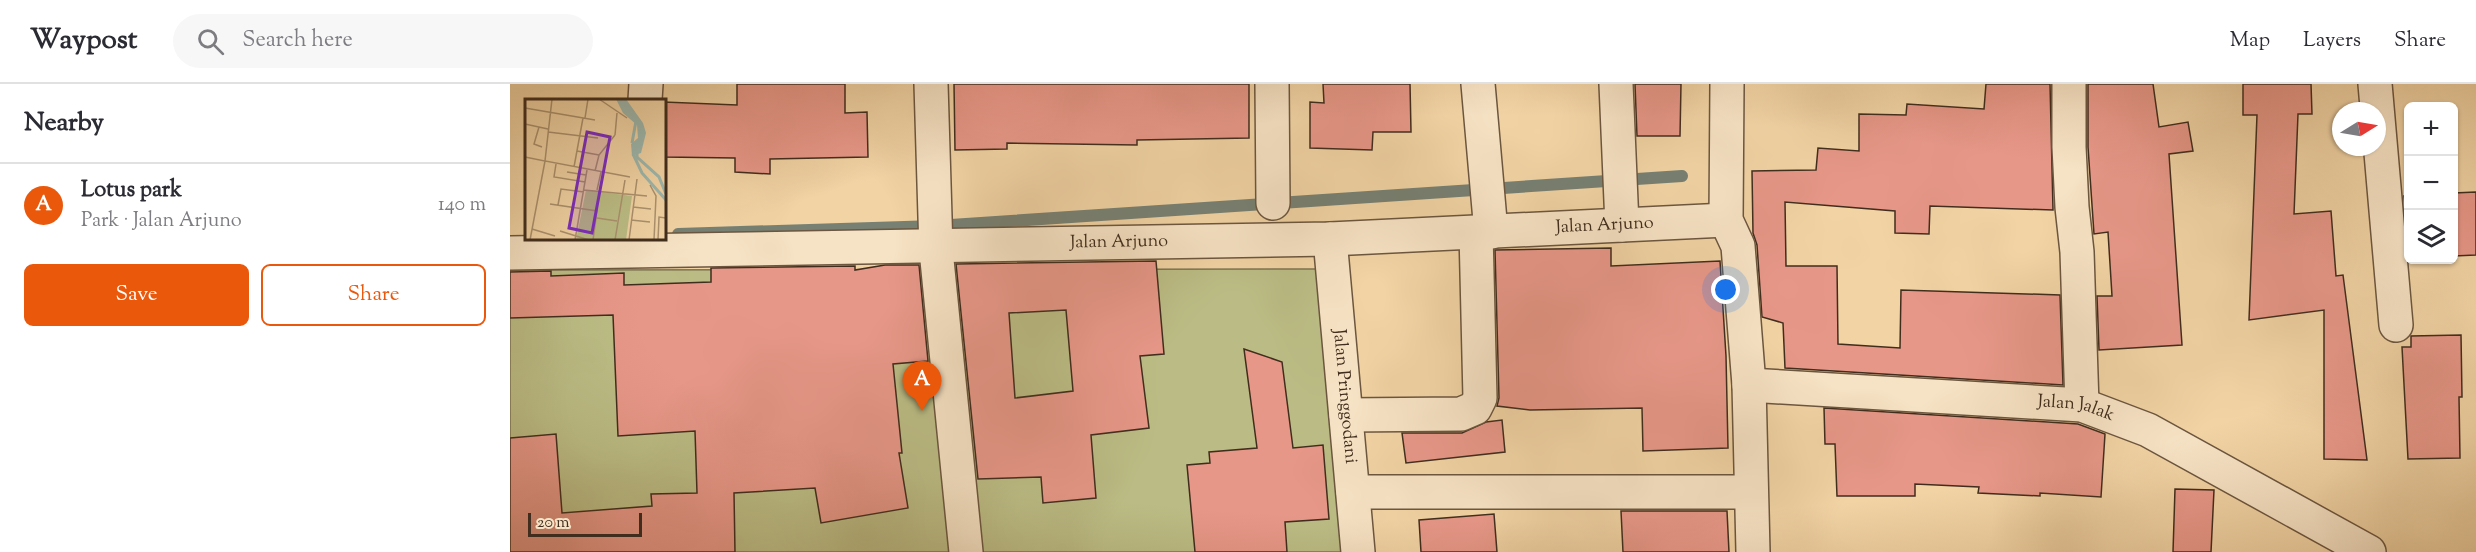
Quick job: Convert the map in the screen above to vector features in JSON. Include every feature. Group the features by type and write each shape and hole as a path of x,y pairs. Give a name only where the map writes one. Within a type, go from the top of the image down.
{"street":[{"path":"645,99 646,84"},
{"path":"931,84 936,246 966,552"},
{"path":"1272,84 1273,203"},
{"path":"1346,415 1461,414 1475,408 1480,398 1483,232 1478,84"},
{"path":"1616,84 1622,225"},
{"path":"1727,84 1726,220 1738,246 1749,386 1753,552"},
{"path":"2069,84 2072,207 2078,252 2082,405"},
{"path":"2375,84 2396,325"},
{"name":"Jalan Arjuno","path":"510,253 636,245 936,246 1330,239 1726,220"},
{"name":"Jalan Pringgodani","path":"1330,239 1358,552"},
{"name":"Jalan Jalak","path":"1749,386 2082,405 2148,430 2369,552"},
{"path":"1353,492 1751,492"}],"green space":[{"path":"1323,269 1345,552 510,552 510,270"}],"building":[{"path":"737,84 845,84 845,113 867,112 868,157 770,159 770,174 735,172 735,158 666,157 666,102 737,105"},
{"path":"954,84 1249,84 1249,138 1137,140 1137,145 1007,143 1007,149 955,150"},
{"path":"1323,84 1410,84 1411,132 1373,132 1372,150 1310,148 1310,102 1324,103"},
{"path":"1635,84 1681,84 1680,136 1637,136"},
{"path":"1986,84 2050,84 2053,210 1930,206 1929,234 1895,233 1895,211 1785,202 1786,266 1837,266 1838,344 1900,348 1901,290 2060,295 2063,385 1785,368 1783,323 1762,317 1757,245 1753,233 1752,171 1816,170 1818,148 1859,151 1859,114 1906,115 1907,104 1984,109"},
{"path":"2088,84 2153,84 2159,127 2188,122 2193,151 2169,154 2182,345 2099,350 2097,296 2112,296 2108,232 2094,234 2088,147"},
{"path":"2243,84 2311,84 2312,114 2298,114 2294,214 2331,211 2336,276 2343,275 2367,460 2324,459 2324,310 2249,320 2257,115 2243,115"},
{"path":"2476,192 2476,255 2458,256 2458,193"},
{"path":"1611,248 1611,266 1720,261 1726,356 1728,448 1643,451 1642,408 1530,410 1497,406 1499,398 1495,250"},
{"path":"1156,261 1164,354 1140,356 1149,428 1091,435 1096,498 1043,503 1041,477 978,479 956,264","holes":["1066,310 1073,391 1015,398 1009,313"]},
{"path":"885,265 919,265 928,361 893,364 902,453 899,453 908,508 821,523 815,488 734,493 735,552 510,552 510,438 556,434 562,513 652,506 651,494 697,493 695,431 618,436 613,315 510,318 510,272 551,271 551,276 624,273 624,285 711,282 711,268 855,266 855,270"},
{"path":"2461,335 2460,458 2408,459 2402,347 2411,347 2411,336"},
{"path":"1244,349 1282,362 1293,448 1323,445 1329,519 1285,522 1287,552 1195,552 1187,465 1210,463 1209,452 1257,448"},
{"path":"1824,408 2078,424 2105,434 2101,497 2040,493 2040,496 1978,493 1979,487 1915,484 1915,496 1837,496 1835,444 1825,444"},
{"path":"1502,420 1505,452 1406,463 1402,433 1462,433 1486,422"},
{"path":"2175,489 2214,490 2211,552 2173,552"},
{"path":"1621,511 1727,511 1729,552 1623,552"},
{"path":"1494,514 1497,552 1421,552 1419,520"}],"waterway":[{"path":"678,234 936,226 1682,176"}],"place":[{"name":"Lotus park","path":"922,411"}]}
